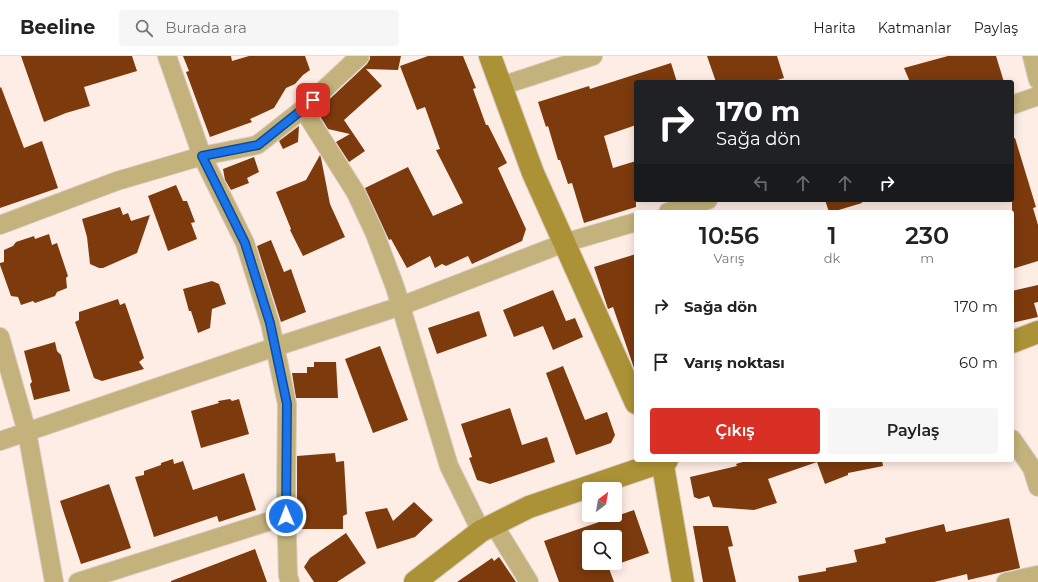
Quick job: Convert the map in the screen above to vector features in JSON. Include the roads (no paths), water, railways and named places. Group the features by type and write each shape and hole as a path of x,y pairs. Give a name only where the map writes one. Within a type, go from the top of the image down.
{"main road":[{"path":"490,56 533,173 634,399"},
{"path":"1014,341 1038,332"},
{"path":"415,582 487,528 528,508 661,462"},
{"path":"664,462 683,582"}],"street":[{"path":"166,56 202,156 245,243 270,323 287,404 286,516 288,576 290,582"},
{"path":"0,225 117,181 202,156 258,145 303,109 360,56"},
{"path":"501,86 593,56"},
{"path":"1032,56 1038,80"},
{"path":"1014,104 1038,96"},
{"path":"303,109 356,193 375,234 395,287 449,466 487,528 529,582"},
{"path":"675,210 701,202"},
{"path":"0,441 275,347 401,306 564,243 634,223"},
{"path":"0,337 27,432 54,582"},
{"path":"1014,441 1035,467 1038,487"},
{"path":"78,582 286,516"},
{"path":"1006,582 1038,575"}]}
